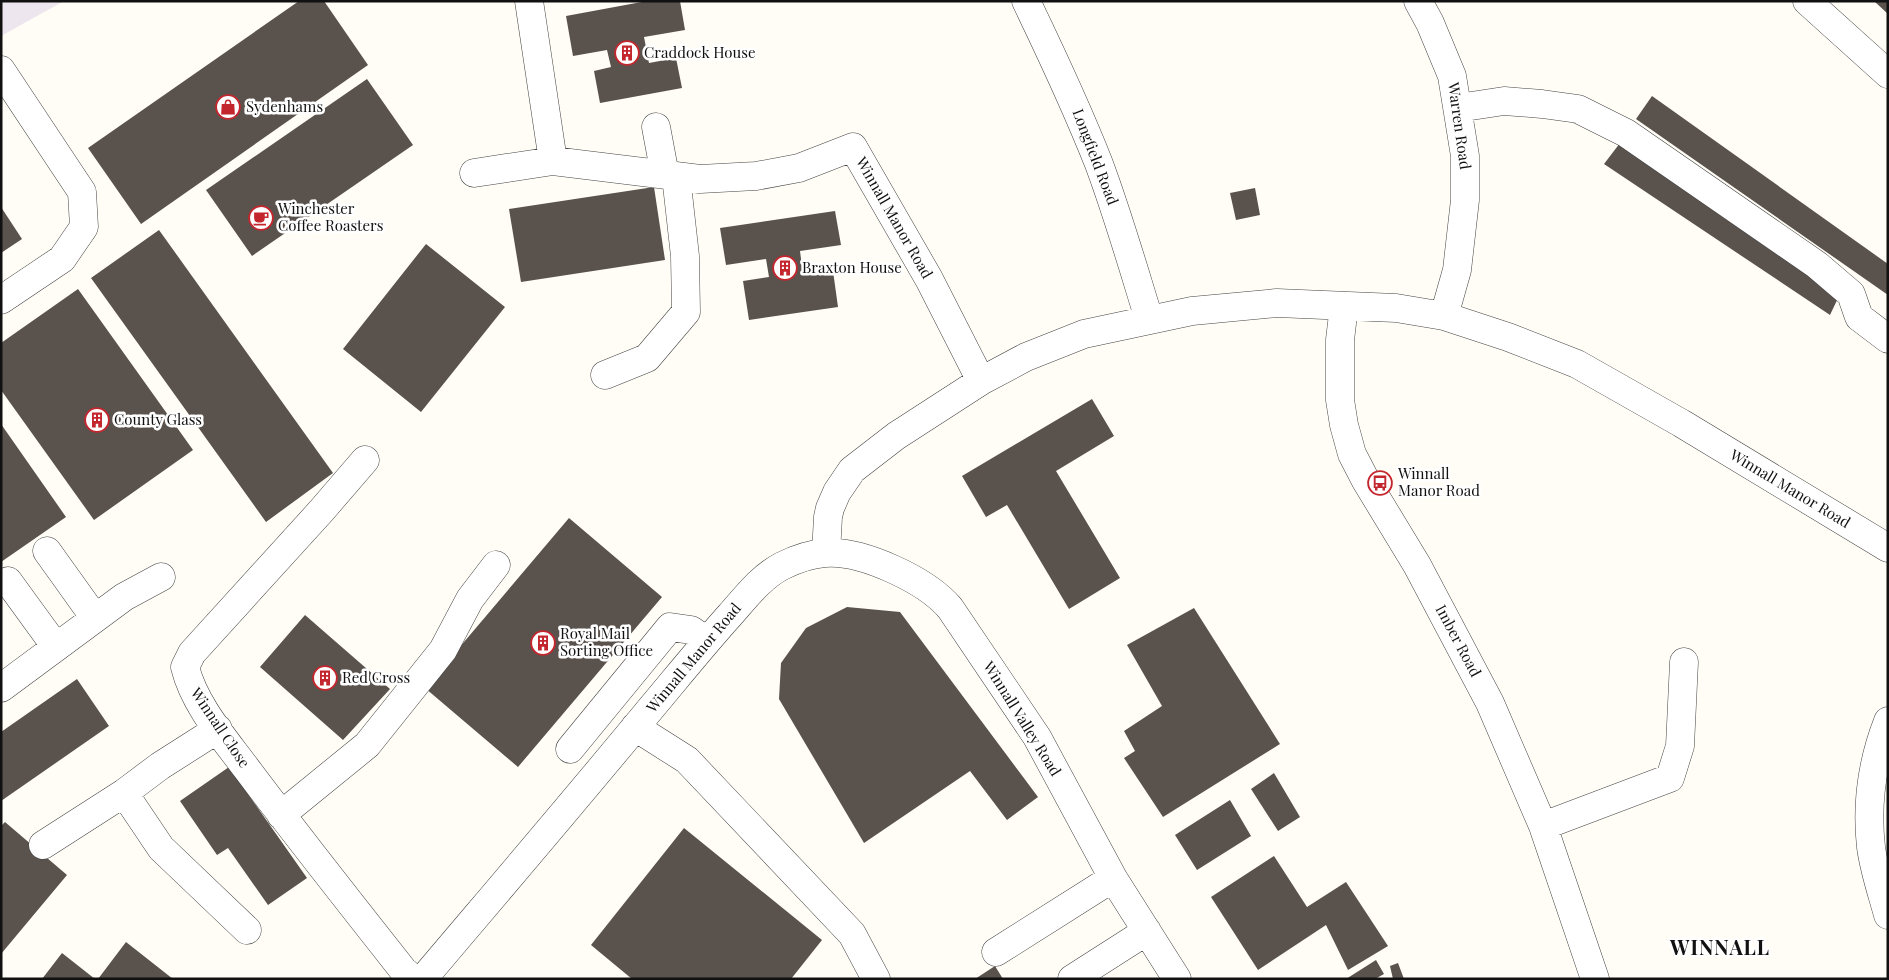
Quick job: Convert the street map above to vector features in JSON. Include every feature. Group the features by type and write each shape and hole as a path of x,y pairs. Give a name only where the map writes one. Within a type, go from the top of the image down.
{"street":[{"path":"529,1 553,162"},
{"name":"Longfield Road","path":"1026,1 1062,74 1099,165 1149,319"},
{"name":"Warren Road","path":"1418,1 1430,23 1452,76 1465,156 1466,200 1457,270 1444,316"},
{"path":"1807,1 1888,74"},
{"path":"1,70 82,192 84,227 62,259 1,300"},
{"path":"1458,108 1504,101 1560,106 1578,109 1626,133 1818,264 1851,294 1859,317 1888,339"},
{"path":"605,375 647,358 686,312 685,256 671,175 656,127"},
{"name":"Winnall Manor Road","path":"474,172 553,162 700,179 756,176 799,168 853,147 929,279 981,381"},
{"name":"Winnall Manor Road","path":"423,979 707,641 759,582 781,566 803,558 826,553 830,508 837,492 852,470 904,430 981,381 1026,357 1084,334 1192,311 1277,303 1396,308 1444,316 1508,337 1577,364 1672,418 1888,548"},
{"name":"Imber Road","path":"1344,306 1340,340 1340,400 1344,425 1352,454 1366,481 1417,565 1490,703 1543,826 1595,979"},
{"name":"Winnall Close","path":"365,460 192,653 185,667 188,680 218,729 281,815 403,970 413,979"},
{"path":"47,551 95,618"},
{"name":"Winnall Valley Road","path":"826,553 862,557 907,577 940,597 967,632 1036,736 1113,878 1177,979"},
{"path":"281,815 367,745 444,650 470,599 496,565"},
{"path":"1,688 124,597 161,577"},
{"path":"8,581 56,647"},
{"path":"570,749 670,627 691,630 707,641"},
{"path":"1543,826 1670,778 1680,746 1684,662"},
{"path":"1888,721 1877,749 1870,790 1869,822 1871,848 1888,915"},
{"path":"636,727 687,760 852,934 876,979"},
{"path":"43,845 218,729"},
{"path":"124,793 161,848 247,930"},
{"path":"996,952 1113,878"},
{"path":"1072,979 1147,931"}],"shaded area":[{"path":"1,1 64,1 1,36"}],"building":[{"name":"Sydenhams","path":"299,1 324,1 368,65 141,224 88,148"},
{"name":"Craddock House","path":"647,1 680,1 685,30 644,37 649,63 676,58 682,88 600,103 594,71 611,67 607,50 573,56 566,16"},
{"path":"1874,1 1888,1 1888,14"},
{"path":"367,79 413,145 252,256 206,190"},
{"path":"1652,96 1888,264 1888,295 1636,119"},
{"path":"1620,143 1839,296 1830,315 1604,164"},
{"path":"654,187 665,260 521,282 509,209"},
{"path":"1255,188 1260,215 1236,220 1230,193"},
{"path":"1,207 22,239 1,253"},
{"name":"Braxton House","path":"835,211 841,245 800,251 803,275 833,271 838,307 749,320 743,281 769,277 766,259 726,265 720,228"},
{"path":"159,230 333,473 266,522 91,278"},
{"path":"426,244 505,307 421,412 343,349"},
{"name":"County Glass","path":"78,289 193,450 94,520 1,390 1,343"},
{"path":"1092,399 1114,436 1056,471 1120,578 1069,609 1007,505 986,517 962,476"},
{"path":"1,424 66,517 1,562"},
{"name":"Royal Mail Sorting Office","path":"569,518 662,597 518,767 425,688"},
{"path":"847,607 900,612 1038,797 1007,820 970,771 864,843 779,699 781,663 806,628"},
{"path":"1194,608 1280,744 1163,817 1124,758 1135,751 1124,731 1162,706 1127,645"},
{"name":"Red Cross","path":"305,615 390,689 343,740 260,667"},
{"path":"77,679 109,726 1,801 1,732"},
{"path":"229,767 307,878 268,905 228,848 217,855 180,801"},
{"path":"1274,773 1300,817 1278,831 1251,789"},
{"path":"1230,800 1251,836 1197,870 1175,835"},
{"path":"5,822 67,875 1,954 1,826"},
{"path":"684,828 822,940 791,979 632,979 591,945"},
{"path":"1274,856 1307,907 1346,882 1388,946 1348,970 1326,925 1258,970 1211,897"},
{"path":"126,942 173,979 98,979"},
{"path":"62,953 95,979 42,979"},
{"path":"1376,960 1384,974 1375,979 1346,979"},
{"path":"1398,963 1404,979 1393,979 1390,966"},
{"path":"995,966 1003,979 975,979"}],"place":[{"name":"Craddock House","path":"627,53"},
{"name":"Sydenhams","path":"228,107"},
{"name":"Winchester Coffee Roasters","path":"261,218"},
{"name":"Braxton House","path":"785,268"},
{"name":"County Glass","path":"97,420"},
{"name":"Winnall Manor Road","path":"1380,483"},
{"name":"Royal Mail Sorting Office","path":"543,643"},
{"name":"Red Cross","path":"325,678"}],"district":[{"name":"WINNALL","path":"1720,948"}]}
